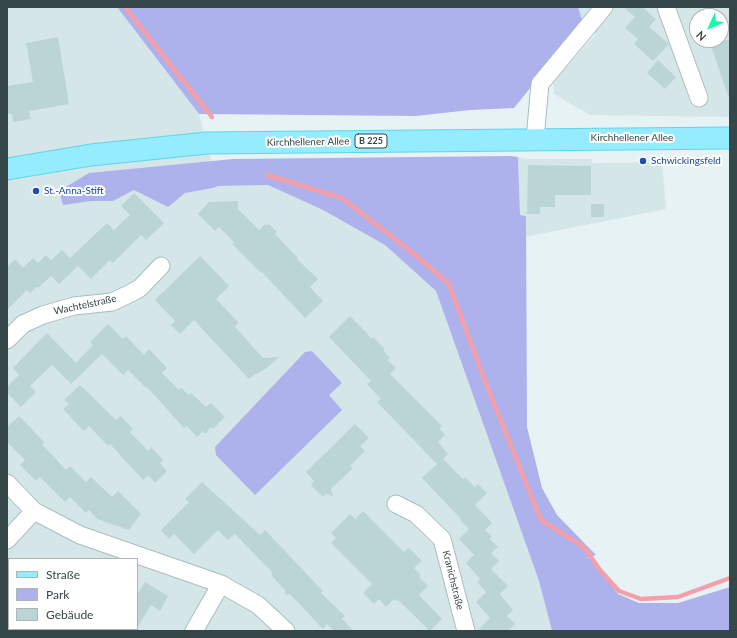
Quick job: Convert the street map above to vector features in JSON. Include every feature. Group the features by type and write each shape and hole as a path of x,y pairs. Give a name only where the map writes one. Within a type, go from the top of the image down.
{"main road":[{"name":"Kirchhellener Allee","path":"7,169 91,155 207,143 730,138"}],"street":[{"path":"535,139 540,84 604,7"},
{"path":"666,7 699,98"},
{"name":"Wachtelstraße","path":"7,340 23,324 43,315 74,306 112,302 131,293 140,288 161,266"},
{"path":"7,483 34,510 80,536 221,584 258,605 286,631"},
{"name":"Kranichstraße","path":"396,504 416,514 442,539 466,631"},
{"path":"7,540 34,510"},
{"path":"194,631 221,584"}],"shaded area":[{"path":"7,7 117,7 199,114 218,186 268,185 323,210 385,245 436,291 539,581 552,631 7,631"},
{"path":"578,7 730,7 730,117 590,115 554,94 553,82 596,34 583,23"},
{"path":"518,157 526,159 592,159 592,163 662,162 666,209 525,237 525,216 520,215"}],"green space":[{"path":"117,7 578,7 583,23 514,108 470,110 416,116 199,114"},
{"path":"518,157 520,215 526,216 527,427 542,488 557,515 596,555 586,558 591,558 618,594 639,603 678,603 730,587 730,631 552,631 539,581 436,291 385,245 323,210 268,185 218,186 185,193 168,207 134,190 113,201 91,201 63,205 59,191 89,173 233,159"},
{"path":"312,351 342,383 329,395 342,410 255,495 216,455 215,447 305,352"}],"building":[{"path":"623,7 642,7 656,19 649,27 669,44 653,61 634,44 638,39 625,28 635,17"},
{"path":"58,37 69,104 29,111 31,119 13,122 12,114 7,114 7,86 33,82 26,43"},
{"path":"730,40 730,96 728,96 712,48 729,48"},
{"path":"658,60 676,77 665,89 647,73"},
{"path":"528,165 591,166 591,195 555,195 555,207 540,207 540,214 527,214"},
{"path":"134,193 164,223 146,240 141,235 113,263 110,260 91,279 78,266 59,284 51,276 30,293 27,290 7,310 7,267 15,259 23,268 33,258 38,263 46,255 51,260 62,250 70,258 107,223 114,230 130,215 121,206"},
{"path":"238,201 238,209 259,230 265,224 269,224 277,232 275,234 298,258 297,259 318,279 310,287 323,301 305,318 262,272 261,273 232,244 234,242 219,227 215,231 198,214 209,202"},
{"path":"591,204 604,204 604,217 591,217"},
{"path":"200,256 229,286 216,299 238,322 235,327 263,358 279,357 267,368 257,374 256,373 249,379 194,320 180,334 171,325 175,321 155,300"},
{"path":"350,316 371,339 373,337 385,349 383,350 390,358 387,360 396,368 390,374 442,426 439,428 445,435 438,442 448,454 443,459 463,479 465,477 475,487 478,484 487,493 475,505 492,523 485,530 492,537 490,539 498,547 491,553 499,561 491,569 508,586 500,594 513,610 507,616 515,624 508,631 477,631 490,618 476,602 486,592 477,582 480,579 466,563 474,555 459,539 469,529 422,478 437,464 377,402 381,399 367,384 371,381 329,337"},
{"path":"108,324 123,339 126,336 144,355 149,349 167,368 162,373 179,390 181,388 189,395 191,393 206,407 211,403 225,417 213,429 211,427 205,434 203,431 197,437 187,426 184,428 147,387 146,388 128,370 123,375 102,354 71,384 52,365 30,386 36,392 21,407 7,393 7,387 19,375 13,368 47,333 76,363 93,345 90,342"},
{"path":"80,385 116,420 121,416 133,429 130,432 148,451 151,447 163,460 160,463 167,471 155,483 148,475 143,480 110,444 108,446 89,426 84,431 63,409 69,404 64,400"},
{"path":"19,416 44,442 42,444 66,470 70,466 86,482 91,477 112,497 118,491 141,514 129,530 97,519 89,510 86,513 70,497 65,502 40,477 36,481 20,465 25,460 7,442 7,427"},
{"path":"355,424 369,438 360,446 365,451 350,466 353,468 331,489 333,496 326,494 323,497 311,485 314,481 306,472"},
{"path":"202,482 260,535 265,530 323,591 321,593 345,616 342,619 354,631 334,631 327,624 323,629 290,594 285,595 285,590 275,580 271,574 273,573 235,534 228,540 218,530 194,554 174,534 169,539 161,530 189,502 185,499"},
{"path":"363,511 404,552 409,548 422,561 414,568 421,575 419,577 428,586 419,595 442,619 430,631 398,600 397,601 394,599 386,607 379,599 374,604 363,593 372,584 331,543 336,538 331,533 350,514 355,519"},
{"path":"145,582 168,596 160,611 151,605 138,626 138,593"}],"waterway":[{"path":"125,7 212,117"},
{"path":"267,175 342,198 418,257 449,284 485,381 541,520 584,547 600,570 619,591 641,599 678,597 730,578"}],"place":[{"name":"Schwickingsfeld","path":"643,161"},
{"name":"St.-Anna-Stift","path":"36,191"}]}
